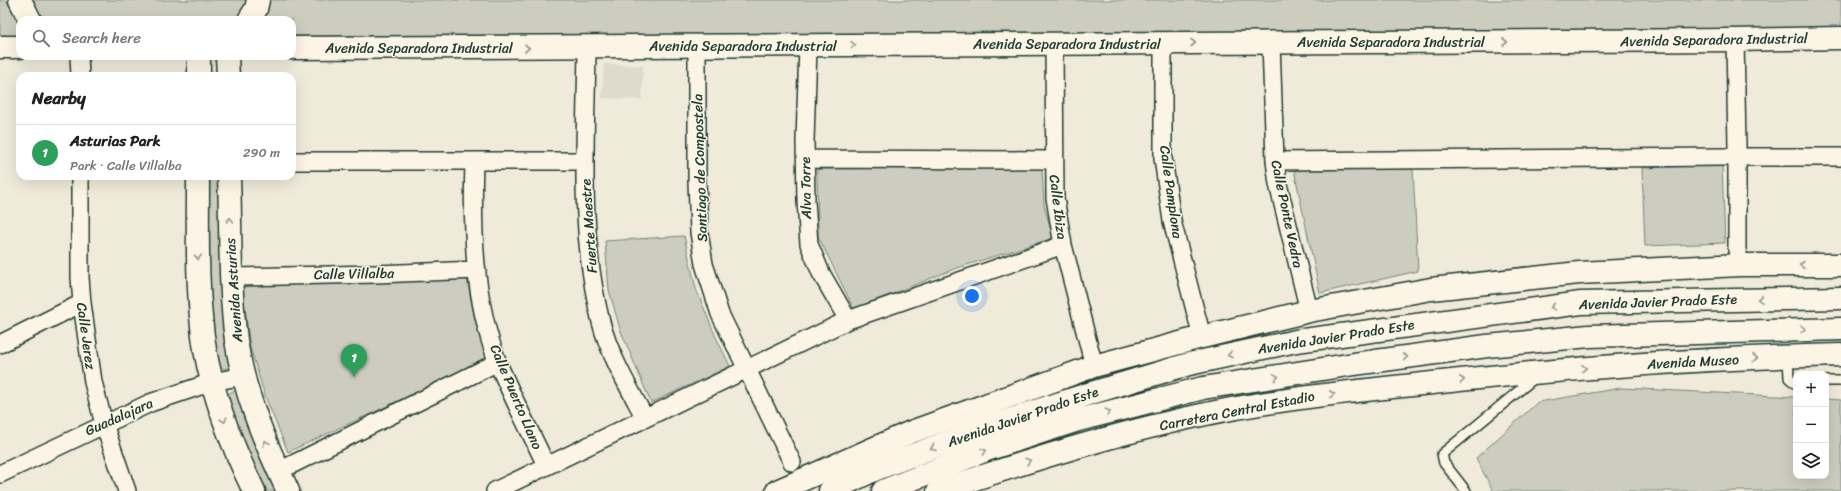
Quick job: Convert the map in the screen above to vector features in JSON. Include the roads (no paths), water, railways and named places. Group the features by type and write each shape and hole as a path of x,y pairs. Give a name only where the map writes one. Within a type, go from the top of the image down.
{"main road":[{"path":"20,0 28,16"},
{"path":"252,16 256,9 258,0"},
{"name":"Avenida Separadora Industrial","path":"296,48 587,48 1054,43 1271,43 1841,38"},
{"path":"0,47 16,47"},
{"path":"199,72 200,60"},
{"path":"227,60 228,72"},
{"path":"198,180 198,275 202,323 212,382 236,453 254,491"},
{"name":"Avenida Asturias","path":"229,180 231,277 236,341 253,408 288,491"},
{"path":"777,491 911,432 1094,366 1202,337 1309,311 1431,289 1578,273 1740,265 1841,265"},
{"name":"Avenida Javier Prado Este","path":"830,491 874,470 981,429 1080,397 1189,364 1296,341 1581,303 1841,298"},
{"name":"Avenida Javier Prado Este","path":"883,491 990,449 1078,420 1202,388 1354,364 1487,346 1589,336 1841,328"},
{"name":"Avenida Museo","path":"1545,370 1841,355"},
{"name":"Carretera Central Estadio","path":"938,491 1021,464 1133,431 1230,409 1323,395 1545,370"}],"street":[{"path":"1735,40 1737,250 1740,265"},
{"name":"Calle Ibiza","path":"1054,43 1053,160 1055,198 1063,245 1094,366"},
{"name":"Calle Pamplona","path":"1163,43 1163,158 1172,221 1202,337"},
{"name":"Calle Ponte Vedra","path":"1271,43 1275,161 1278,184 1309,311"},
{"name":"Alva Torre","path":"808,46 806,159 807,222 810,250 848,320"},
{"name":"Santiago de Compostela","path":"697,47 697,181 701,245 704,264 720,314 792,462"},
{"name":"Fuerte Maestre","path":"587,48 585,161 587,241 601,323 620,369 645,418"},
{"path":"79,60 80,72"},
{"path":"1275,161 1737,157 1841,158"},
{"path":"806,159 1053,160"},
{"path":"296,161 585,161"},
{"name":"Calle Puerto Llano","path":"474,161 472,216 477,270 486,322 498,362 546,465"},
{"name":"Calle Jerez","path":"80,180 82,303 93,382 104,424 126,491"},
{"path":"495,491 848,320 1063,245"},
{"name":"Calle Villalba","path":"231,277 477,270"},
{"path":"0,344 82,303"},
{"path":"279,471 498,362"},
{"name":"Guadalajara","path":"0,474 150,403 212,382 244,376"}],"lane":[{"path":"1788,357 1789,378 1793,381"},
{"path":"1466,491 1444,463 1442,454 1545,370"},
{"path":"1829,381 1841,381"}],"place":[{"name":"Asturias Park","path":"354,377"}]}
